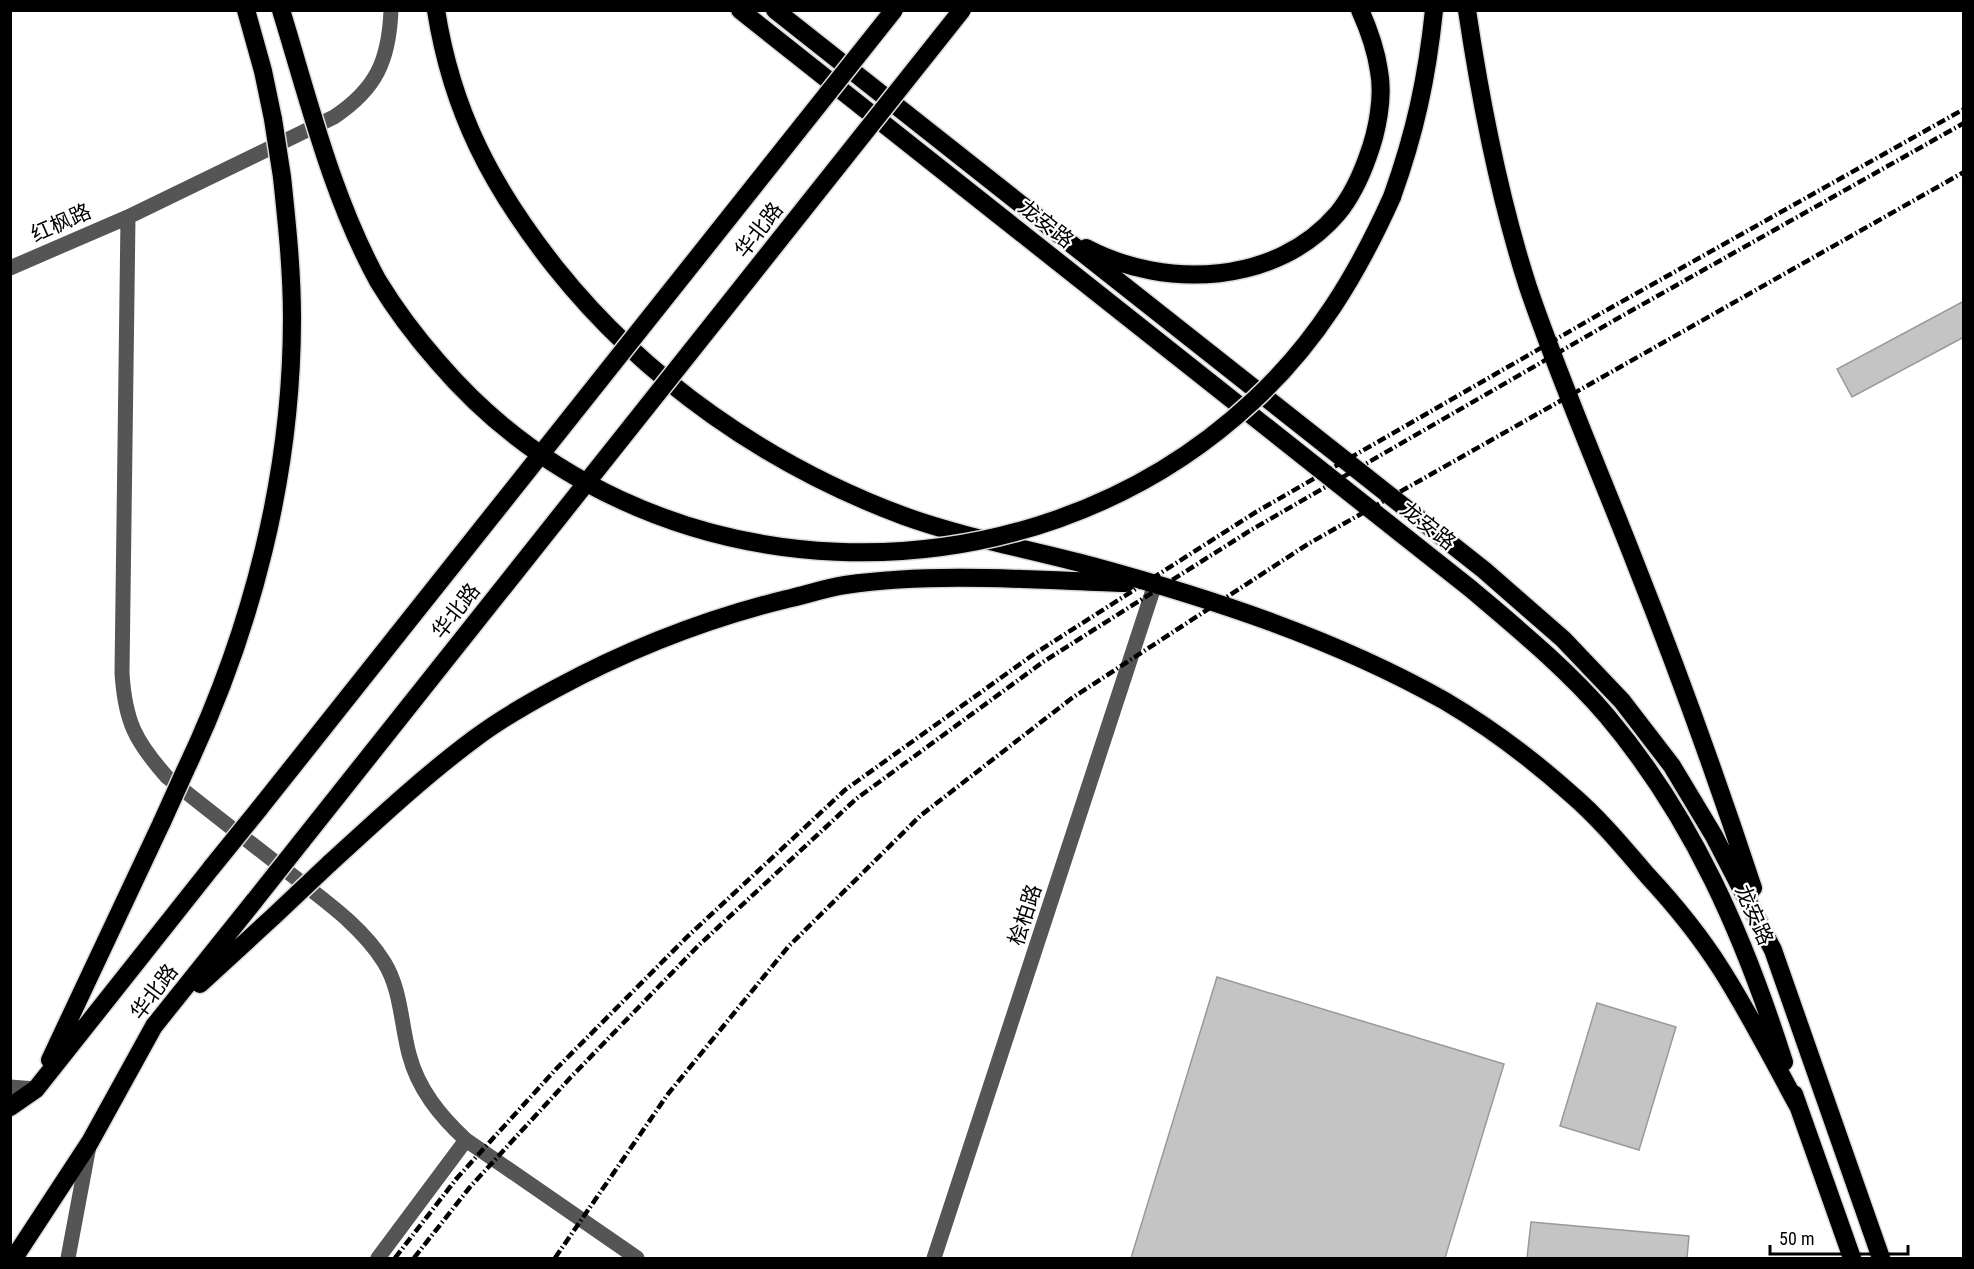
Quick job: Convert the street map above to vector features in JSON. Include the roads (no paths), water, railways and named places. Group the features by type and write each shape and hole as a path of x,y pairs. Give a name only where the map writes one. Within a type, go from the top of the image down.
{"highway":[{"path":"36,1089 207,726 236,649 259,572 278,481 288,401 292,318 290,250 273,119 263,71 246,10"},
{"path":"281,10 324,150 357,238 379,282 407,324 474,400 508,430 555,464 596,488 641,510 693,529 742,541 832,553 933,549 1027,530 1074,514 1172,464 1212,436 1253,402 1290,365 1317,332 1370,246 1392,197 1417,120 1429,58 1434,10"},
{"path":"436,10 441,44 456,96 476,146 501,192 567,282 605,324 645,363 690,400 800,469 905,516 963,536 1088,565 1155,584 1315,638 1386,669 1450,704 1518,750 1573,795 1670,900 1719,965 1757,1029 1798,1106"},
{"name":"龙安路","path":"740,10 1471,588 1548,655 1606,715 1655,777 1696,845 1722,898 1772,1022 1798,1106 1852,1258"},
{"name":"龙安路","path":"776,10 1475,563 1563,639 1622,701 1672,766 1714,836 1773,950 1881,1258"},
{"name":"华北路","path":"10,1107 36,1089 894,10"},
{"name":"华北路","path":"14,1258 90,1142 154,1026 962,10"},
{"path":"1056,232 1093,251 1130,265 1169,273 1210,275 1247,269 1283,256 1311,239 1339,212 1360,177 1373,142 1379,112 1380,74 1371,35 1360,10"},
{"path":"1467,10 1481,102 1502,195 1528,286 1717,780 1773,950"},
{"path":"154,1026 426,776 475,738 531,702 617,657 658,639 726,615 843,586 903,580 977,578 1155,584"}],"street":[{"name":"红枫路","path":"10,268 128,217 334,117 355,103 371,86 379,70 386,49 391,10"},
{"path":"128,217 122,673 124,700 132,729 147,754 167,777 343,915 370,943 385,963 394,984 409,1055 417,1079 436,1109 466,1140 637,1258"},
{"name":"桧柏路","path":"934,1258 1155,584"},
{"path":"10,1087 36,1089"},
{"path":"378,1258 466,1140"},
{"path":"72,1256 90,1142"}],"railway":[{"path":"395,1258 457,1178 557,1068 687,937 845,790 1034,654 1256,512 1605,311 1964,109"},
{"path":"414,1258 470,1187 571,1077 698,946 856,799 1043,662 1251,530 1613,321 1964,123"},
{"path":"555,1258 668,1094 788,947 920,816 1072,698 1308,544 1964,172"}]}
